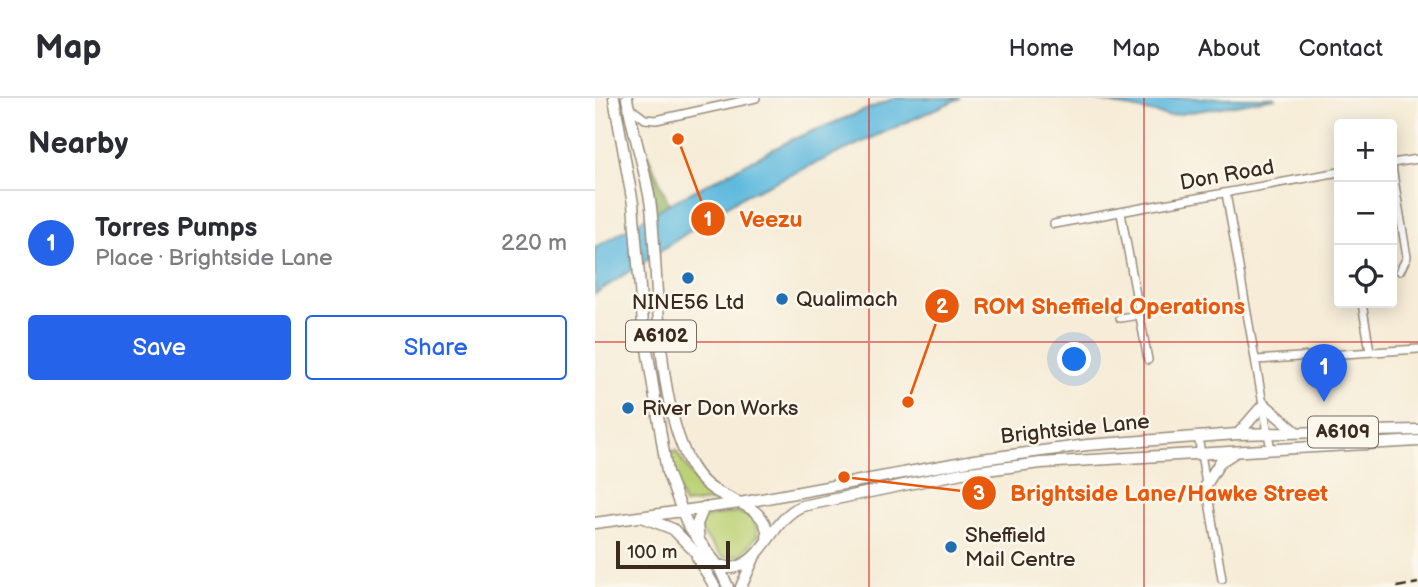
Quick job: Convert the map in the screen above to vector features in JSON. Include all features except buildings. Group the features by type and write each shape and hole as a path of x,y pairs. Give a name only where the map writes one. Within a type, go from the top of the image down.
{"main road":[{"name":"A6102","path":"614,98 633,204 641,292 667,472 680,509 699,542"},
{"name":"A6102","path":"627,102 650,204 663,365 681,445 702,480 740,503"},
{"path":"1237,434 1264,404 1296,432"},
{"name":"Brightside Lane","path":"740,503 1018,454 1198,436 1418,430"},
{"name":"Brightside Lane","path":"767,540 783,518 802,506 907,484 1041,463 1418,441"},
{"path":"1206,485 1220,462 1238,451"},
{"path":"595,523 680,509 740,503 760,515 768,533 767,540 756,555 741,587"},
{"path":"704,507 698,524 699,542 719,567 728,587"},
{"path":"641,517 673,528 705,562 719,567 737,567 756,555"},
{"path":"696,554 715,587"}],"street":[{"path":"627,102 645,119 656,120 756,98"},
{"path":"1397,164 1418,159"},
{"name":"Don Road","path":"1054,224 1334,173"},
{"path":"1395,182 1406,257 1400,271"},
{"path":"1226,193 1271,450"},
{"path":"1121,213 1148,360"},
{"path":"1363,308 1370,351"},
{"path":"1120,318 1139,315"},
{"path":"1256,360 1418,349"},
{"path":"1198,436 1222,579"}],"green space":[{"path":"639,133 669,204 655,212"},
{"path":"676,451 696,482 720,500 684,504 673,476 671,453"},
{"path":"737,512 753,517 758,535 741,555 723,557 700,531 702,518"}],"water":[{"path":"895,98 960,98 741,197 595,294 595,248 665,206 791,140"},
{"path":"1087,98 1276,98 1168,116"}],"railway":[{"path":"1397,587 1418,583"}],"place":[{"name":"Veezu","path":"678,139"},
{"name":"NINE56 Ltd","path":"688,278"},
{"name":"Qualimach","path":"782,299"},
{"name":"ROM Sheffield Operations","path":"908,402"},
{"name":"Torres Pumps","path":"1324,402"},
{"name":"River Don Works","path":"628,408"},
{"name":"Brightside Lane/Hawke Street","path":"844,477"},
{"name":"Sheffield Mail Centre","path":"951,547"}]}
